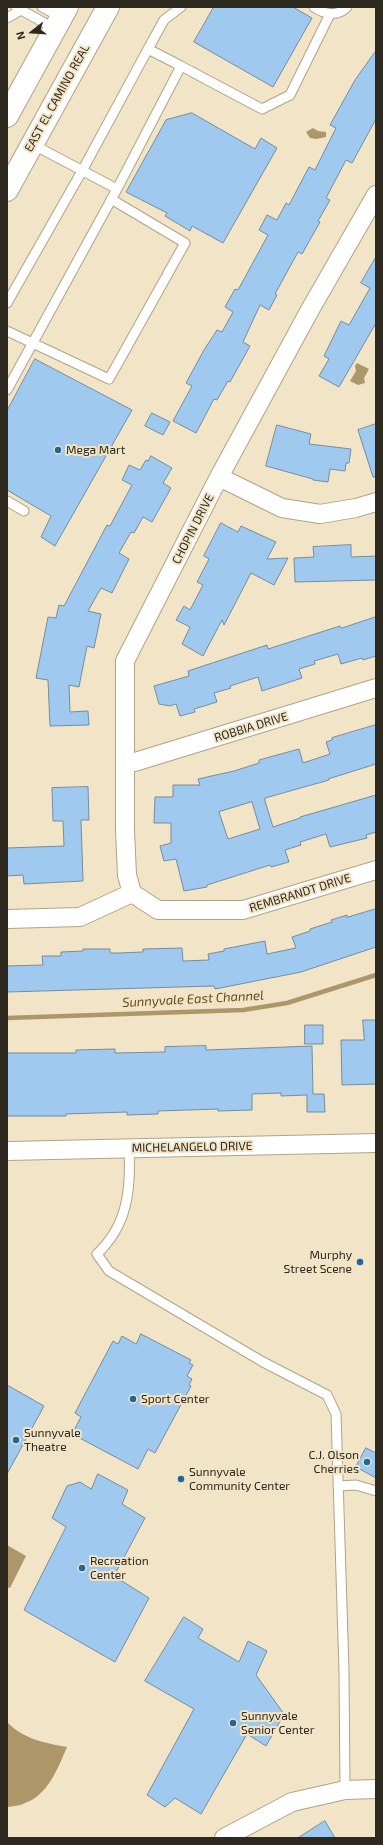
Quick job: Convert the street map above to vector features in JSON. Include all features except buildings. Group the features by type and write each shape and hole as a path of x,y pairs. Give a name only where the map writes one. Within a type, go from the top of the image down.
{"main road":[{"name":"EAST EL CAMINO REAL","path":"7,190 108,7"},
{"path":"7,116 61,18"}],"street":[{"name":"CHOPIN DRIVE","path":"132,893 126,875 125,661 219,477 311,308 376,195"},
{"path":"219,477 282,508 320,514 356,508 376,502"},
{"name":"ROBBIA DRIVE","path":"125,765 376,688"},
{"name":"REMBRANDT DRIVE","path":"132,893 158,910 243,910 376,870"},
{"path":"7,919 80,917 132,893"},
{"name":"MICHELANGELO DRIVE","path":"7,1151 376,1143"},
{"path":"224,1838 292,1802 345,1790 376,1789"}],"lane":[{"path":"42,7 61,18"},
{"path":"7,303 82,171 164,20 181,7"},
{"path":"314,7 321,12 330,14 337,13 347,7"},
{"path":"7,18 19,8 61,18"},
{"path":"148,49 262,109 290,95 330,14"},
{"path":"7,390 10,376 33,343 111,199 118,189 181,66"},
{"path":"32,144 118,189"},
{"path":"7,331 109,379 185,243 111,199"},
{"path":"7,501 24,511"},
{"path":"129,1148 130,1170 124,1214 110,1242 97,1254 110,1271 131,1285 263,1362 327,1395 336,1414 344,1671 345,1790"},
{"path":"338,1486 356,1485 376,1490"}],"shaded area":[{"path":"313,128 318,131 326,132 326,137 316,139 310,138 306,132"},
{"path":"357,363 369,369 364,378 365,383 358,385 350,381 356,371 355,366"},
{"path":"7,1545 26,1556 10,1588 7,1587"},
{"path":"7,1722 20,1733 27,1736 43,1742 67,1747 56,1772 40,1794 23,1804 7,1807"}],"waterway":[{"name":"Sunnyvale East Channel","path":"7,1018 243,1010 287,1003 376,975"}],"place":[{"name":"Mega Mart","path":"58,450"},
{"name":"Murphy Street Scene","path":"360,1262"},
{"name":"Sport Center","path":"133,1399"},
{"name":"Sunnyvale Theatre","path":"16,1440"},
{"name":"C.J. Olson Cherries","path":"367,1462"},
{"name":"Sunnyvale Community Center","path":"181,1479"},
{"name":"Recreation Center","path":"82,1568"},
{"name":"Sunnyvale Senior Center","path":"233,1723"}]}
